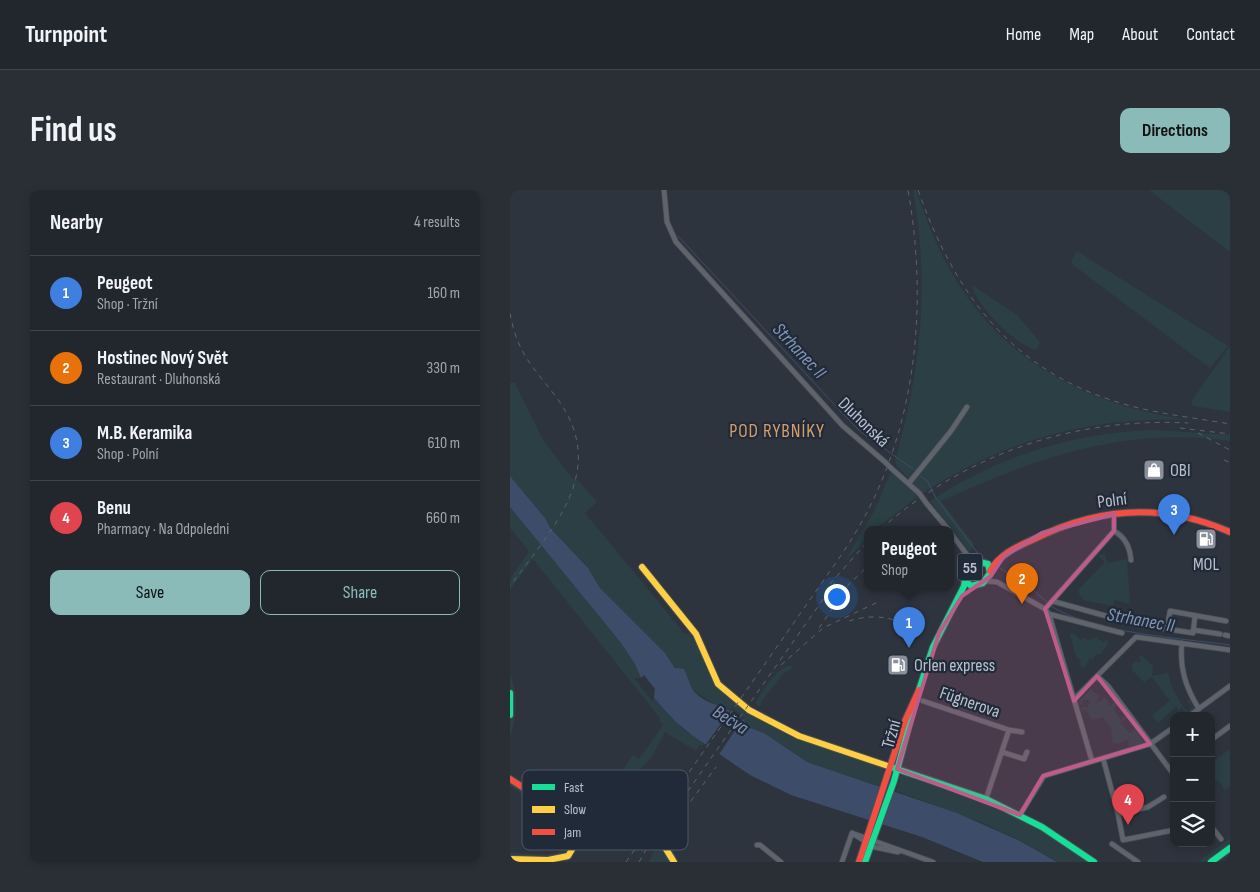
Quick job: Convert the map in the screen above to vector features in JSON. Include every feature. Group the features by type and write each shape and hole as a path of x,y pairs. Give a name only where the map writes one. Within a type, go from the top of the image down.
{"main road":[{"name":"Polní","path":"990,571 997,561 1004,556 1053,529 1086,519 1114,514 1144,512 1178,515 1205,521 1230,532"},
{"name":"Polní","path":"984,562 1004,556"},
{"name":"55","path":"984,562 990,566 990,571 985,581 975,586 969,585 965,579 968,570 974,564 984,562"},
{"path":"642,567 696,634 716,682 728,695 749,710 799,736 986,799 1020,815 1057,836 1094,862"},
{"name":"Tržní","path":"869,842 879,825 895,777 894,767 905,721 919,700 933,647 964,586 965,579"},
{"name":"Tržní","path":"953,607 968,590 975,586"},
{"path":"510,694 510,715"},
{"name":"Tržní","path":"869,842 871,823 888,775 894,767"},
{"path":"510,779 522,787"},
{"name":"55","path":"858,862 869,842"},
{"name":"55","path":"864,862 869,842"},
{"path":"1211,862 1230,848"},
{"path":"510,858 561,861 572,850"},
{"path":"665,850 674,862"}],"street":[{"name":"Dluhonská","path":"664,190 667,222 676,242 843,426 909,483 946,526"},
{"path":"909,483 951,431 967,407"},
{"path":"1045,609 1114,531 1114,514"},
{"path":"1114,531 1120,534 1130,550 1131,560"},
{"name":"Dluhonská","path":"954,537 974,564"},
{"path":"990,571 997,582"},
{"path":"985,581 997,582 1045,609 1049,614 1092,761"},
{"path":"1052,601 1135,624 1193,633 1195,616"},
{"path":"1167,629 1170,611 1226,621"},
{"path":"1049,614 1122,633"},
{"path":"1193,630 1225,635"},
{"path":"1074,699 1136,637 1230,650"},
{"path":"1182,643 1182,672 1189,691 1199,709"},
{"path":"1097,676 1108,686 1150,744 1170,767"},
{"path":"1195,712 1229,689"},
{"name":"Fügnerova","path":"919,700 1009,730 1022,732"},
{"path":"1215,737 1230,726"},
{"path":"986,799 1009,730"},
{"path":"1020,815 1044,776 1150,744 1170,730"},
{"path":"1002,752 1024,759 1027,752"},
{"path":"1103,758 1123,840 1119,849"},
{"path":"1118,814 1148,806 1164,797"},
{"path":"1123,840 1170,831"},
{"path":"1215,831 1221,839"},
{"path":"842,862 852,833 869,842 933,862"},
{"path":"1112,844 1138,862"},
{"path":"757,845 760,845 782,862"}],"highlighted area":[{"path":"1114,514 1114,531 1045,609 1074,701 1097,676 1150,744 1043,776 1020,815 897,769 939,633 962,596 991,576 1004,556 1042,533"}],"green space":[{"path":"913,190 916,190 928,224 943,257 964,292 988,323 1015,349 1045,370 1077,388 1112,402 1149,413 1189,420 1118,422 1050,435 985,459 953,474 923,493 897,467 895,461 911,394 920,327 921,259"},
{"path":"1149,190 1230,190 1230,252"},
{"path":"1077,251 1228,346 1210,368 1073,265 1071,261"},
{"path":"972,285 1017,315 1040,342 1036,350 1018,341 988,313 980,303"},
{"path":"1230,346 1230,412 1193,406 1191,402"},
{"path":"510,383 515,383 543,440 573,479 579,481 597,502 585,513 685,634 692,633 716,685 730,700 770,725 817,746 883,768 885,774 879,786 807,762 764,733 748,727 746,722 729,709 718,707 692,689 665,653 600,588 588,568 551,529 545,518 510,476"},
{"path":"1154,430 1230,435 1230,441 1153,438 1117,442 1081,449 1046,459 976,485 941,501 974,544 970,552 954,532 954,526 950,526 930,501 982,472 1037,450 1094,436"},
{"path":"891,472 918,496 880,526 865,526"},
{"path":"510,507 621,643 635,664 641,678 634,678 653,702 654,698 682,728 704,744 702,746 700,745 696,751 665,732 651,758 640,770 624,770 633,755 639,759 663,725 659,720 660,718 533,559 510,590 510,579 529,551 510,528"},
{"path":"864,528 864,541 845,561"},
{"path":"1104,554 1108,563 1127,559 1130,604 1115,600 1113,606 1083,600 1082,596 1080,596 1078,590 1105,562 1097,555"},
{"path":"1074,633 1081,640 1083,637 1088,640 1099,637 1097,639 1103,641 1102,644 1106,640 1109,643 1099,655 1097,654 1092,660 1090,658 1084,669 1079,664 1081,661 1076,656 1070,635"},
{"path":"1141,655 1153,666 1152,676 1168,673 1172,687 1181,704 1183,703 1182,706 1188,711 1192,707 1187,700 1189,699 1194,709 1188,712 1184,712 1182,707 1178,712 1177,706 1158,723 1152,715 1170,701 1152,677 1144,682 1132,670 1131,666 1136,661 1138,663 1141,660 1139,658"},
{"path":"790,665 793,668 783,674 761,702 760,707 755,703 774,676"},
{"path":"510,674 515,691 516,707 510,740"},
{"path":"1092,688 1092,691 1100,696 1096,700 1098,703 1105,697 1110,706 1115,701 1118,705 1113,709 1121,720 1125,715 1127,718 1120,723 1130,733 1135,728 1144,743 1128,747 1129,739 1117,744 1113,743 1111,728 1103,717 1092,720 1086,710 1082,712 1081,707 1088,707 1090,700 1083,700 1082,706 1079,701"},
{"path":"1230,749 1230,787 1225,790 1218,780 1215,782 1215,760"},
{"path":"510,774 522,782 522,794 510,786"},
{"path":"902,774 984,801 1036,826 1090,862 1058,862 983,823 896,791 900,779 897,778"},
{"path":"1230,838 1230,843 1205,862 1198,862"},
{"path":"562,850 576,850 568,861 510,862 510,852 549,854"},
{"path":"655,850 672,850 677,857 673,862 649,862"}],"water":[{"name":"Bečva","path":"510,476 545,518 551,529 588,568 600,588 665,653 675,668 684,669 692,688 706,701 738,715 748,727 764,733 807,762 957,813 1018,840 1057,862 983,862 922,837 791,795 750,775 693,736 676,722 654,698 655,689 644,675 641,678 635,664 621,643 510,507"}],"pier":[{"path":"732,708 744,717 718,756 704,747"}],"waterway":[{"name":"Strhanec II","path":"678,236 861,432 913,469"},
{"name":"Strhanec II","path":"921,476 928,482 936,498 979,555 988,561"},
{"name":"Strhanec II","path":"1000,568 1047,602"},
{"name":"Strhanec II","path":"1051,606 1068,615 1112,628 1162,637 1230,645"}],"railway":[{"path":"688,773 841,555 875,496 890,460 910,384 915,345 917,267 914,228 908,190"},
{"path":"918,190 948,260 967,291 1013,345 1042,367 1074,385 1111,400 1140,408 1230,424"},
{"path":"510,313 513,328 528,361 559,401 573,427 578,452 576,476 569,499 557,522 510,586"},
{"path":"885,526 914,503 949,480 985,461 1024,446 1063,434 1104,426 1188,423"},
{"path":"1180,428 1230,434"},
{"path":"1198,433 1230,450"},
{"path":"1224,460 1229,462"},
{"path":"830,584 864,546"},
{"path":"819,628 849,584 864,570"},
{"path":"688,791 836,581"},
{"path":"781,665 823,628 878,602"},
{"path":"849,621 869,617 888,618 924,633"},
{"path":"688,805 716,767"},
{"path":"626,862 634,850"},
{"path":"639,862 646,850"}],"traffic: fast":[{"path":"979,562 988,564 990,573 983,583 971,586 966,581 966,572 979,562"},
{"path":"919,690 933,647 964,586 965,579"},
{"path":"510,693 510,715"},
{"path":"865,862 894,781 913,711"},
{"path":"888,766 986,799 1042,827 1094,862"},
{"path":"1211,862 1230,848"}],"traffic: slow":[{"path":"642,567 696,634 718,684 749,710 799,736 888,766"},
{"path":"510,859 548,860 568,856 571,850"},
{"path":"666,850 674,862"}],"traffic: jam":[{"path":"990,571 998,560 1020,546 1056,529 1106,515 1130,512 1180,516 1205,522 1230,532"},
{"path":"859,862 905,721 919,690"},
{"path":"510,779 522,787"}],"place":[{"name":"OBI","path":"1154,470"},
{"name":"M.B. Keramika","path":"1174,535"},
{"name":"MOL","path":"1206,539"},
{"name":"Hostinec Nový Svět","path":"1022,604"},
{"name":"Peugeot","path":"909,648"},
{"name":"Orlen express","path":"898,665"},
{"name":"Benu","path":"1128,825"}],"district":[{"name":"POD RYBNÍKY","path":"777,430"}]}
